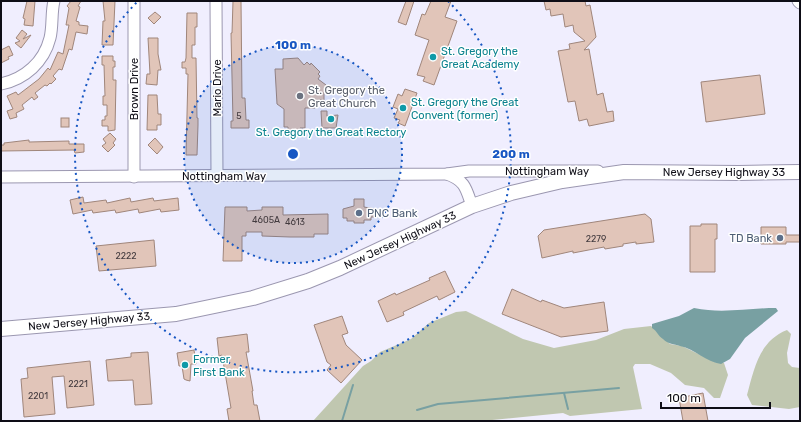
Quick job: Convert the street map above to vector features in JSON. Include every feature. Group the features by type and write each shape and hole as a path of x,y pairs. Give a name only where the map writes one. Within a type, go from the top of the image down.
{"main road":[{"name":"New Jersey Highway 33","path":"1,329 176,314 253,298 308,281 340,268 472,206 537,186 624,172 800,172"}],"street":[{"path":"1,84 17,79 27,73 43,56 50,38 54,1"},
{"name":"Brown Drive","path":"134,1 134,176"},
{"name":"Mario Drive","path":"216,1 217,176"},
{"name":"Nottingham Way","path":"1,177 446,174 469,171 624,172"},
{"path":"446,174 458,178 462,182 472,206"}],"shaded area":[{"path":"694,308 725,311 776,308 778,311 745,338 730,359 721,364 710,361 691,350 667,342 652,328 652,324 679,316"},
{"path":"466,311 523,339 554,348 596,340 624,329 651,326 670,344 682,346 717,363 724,363 728,375 720,398 714,398 704,388 685,385 671,373 650,364 635,364 633,367 642,409 570,416 563,413 482,421 313,421 363,366 371,361 380,352 411,339 429,323 456,312"},
{"path":"787,330 791,334 787,353 788,363 792,367 800,368 800,407 789,409 752,405 747,395 752,375 759,357 770,341"}],"building":[{"path":"27,1 35,1 33,26 24,25 25,19 23,18"},
{"path":"71,1 81,1 78,6 80,7 76,21 79,22 79,25 88,26 87,34 76,32 72,50 69,49 62,70 59,69 53,76 56,79 51,84 50,83 47,86 45,85 35,93 38,97 34,100 32,97 22,105 24,109 16,113 17,117 10,119 7,111 13,109 7,96 16,92 18,95 39,79 48,68 50,70 58,52 63,54 69,25 66,25 69,8 67,6"},
{"path":"103,1 115,1 113,45 102,45 103,21 105,21"},
{"path":"233,1 241,1 242,98 245,98 246,120 249,120 249,128 231,128 231,121 233,121 231,33"},
{"path":"406,1 414,1 406,25 398,22"},
{"name":"St. Gregory the Great Academy","path":"431,1 451,1 445,17 457,21 434,85 423,81 425,77 417,75 429,40 415,35 422,14 425,15"},
{"path":"544,1 585,1 586,6 590,5 596,37 584,50 589,49 597,95 603,93 607,112 613,111 614,121 589,126 587,119 579,121 575,101 568,102 558,51 570,49 569,44 585,41 574,32 573,25 565,27 563,14 551,16 550,9 546,10"},
{"path":"155,12 161,17 154,24 148,18"},
{"path":"187,13 197,13 195,45 192,45 192,58 196,58 198,118 197,155 186,155 188,74 186,74 186,68 182,68 182,62 185,62 186,58"},
{"path":"22,30 27,34 23,39 31,35 21,48 15,43 20,41 16,38"},
{"path":"148,38 158,38 158,54 161,70 158,70 157,85 146,84 147,74 150,74"},
{"path":"9,46 13,55 1,63 1,50"},
{"path":"102,56 113,56 113,61 115,61 115,67 113,67 113,80 116,80 115,130 108,131 108,126 102,126 102,120 105,120 105,116 107,116 107,105 103,105 103,96 105,96 104,65 102,65"},
{"name":"St. Gregory the Great Church","path":"298,58 304,65 307,62 310,65 311,63 320,72 318,74 320,76 318,79 326,85 326,92 324,92 324,100 314,100 315,108 305,108 305,128 300,128 300,131 288,131 288,127 284,127 284,109 277,104 275,69 283,69 283,59"},
{"path":"760,75 765,114 706,122 701,82"},
{"name":"St. Gregory the Great Convent (former)","path":"405,89 417,93 405,126 398,123 400,120 394,118 398,109 393,107 398,94 402,96"},
{"path":"148,95 157,95 158,114 161,114 161,125 157,125 157,130 147,130"},
{"name":"St. Gregory the Great Rectory","path":"321,111 327,111 327,116 338,115 336,128 322,128"},
{"path":"61,118 69,118 69,127 61,127"},
{"path":"110,133 116,139 113,143 115,145 108,152 102,146 106,143 103,139"},
{"path":"155,138 163,147 157,154 148,145"},
{"path":"29,140 29,142 69,141 69,144 84,144 84,152 75,153 74,150 1,151 1,145 4,145 4,143"},
{"path":"83,197 84,203 106,200 107,203 130,198 131,202 153,198 154,201 178,198 179,210 161,212 160,209 139,213 138,209 116,213 115,210 93,213 92,210 73,214 70,200"},
{"name":"PNC Bank","path":"354,199 364,199 364,207 375,209 375,217 371,217 371,220 364,220 364,223 354,223 354,221 347,221 347,218 343,218 343,209 354,206"},
{"path":"225,207 247,207 247,211 262,210 262,207 283,207 283,215 328,214 328,234 314,234 314,237 290,237 262,236 262,232 246,232 246,236 242,236 242,261 223,261"},
{"path":"645,214 651,219 654,242 636,244 636,242 623,244 623,246 605,249 604,247 573,253 573,251 542,258 538,236 544,230"},
{"path":"701,224 717,224 717,239 715,239 715,272 690,272 690,226 701,226"},
{"name":"TD Bank","path":"761,227 786,227 786,235 800,235 800,242 786,242 786,244 761,244"},
{"path":"154,240 156,266 99,271 96,246"},
{"path":"445,271 455,292 439,300 437,296 403,312 404,315 387,322 378,301 430,280 429,278"},
{"path":"512,289 541,302 542,300 564,308 604,302 608,331 561,337 502,314"},
{"path":"342,316 348,333 342,335 346,345 362,360 341,383 327,370 331,365 327,362 314,325"},
{"path":"247,334 249,352 246,352 254,405 257,405 260,421 229,421 227,409 231,408 222,355 219,356 217,338"},
{"name":"Former First Bank","path":"194,350 196,364 191,364 190,381 184,379 182,366 179,366 177,353"},
{"path":"148,352 152,404 135,405 133,380 108,381 106,360 131,357 131,353"},
{"path":"90,361 94,405 67,408 64,376 52,377 55,414 24,417 21,379 28,378 27,368"},
{"path":"703,393 708,421 683,421 679,398"}],"waterway":[{"path":"342,421 353,385"},
{"path":"417,410 438,404 619,388"},
{"path":"564,393 568,409"}],"place":[{"name":"St. Gregory the Great Academy","path":"433,57"},
{"name":"St. Gregory the Great Church","path":"300,96"},
{"name":"St. Gregory the Great Convent (former)","path":"403,108"},
{"name":"St. Gregory the Great Rectory","path":"331,119"},
{"name":"PNC Bank","path":"359,213"},
{"name":"TD Bank","path":"780,238"},
{"name":"Former First Bank","path":"185,365"}]}
